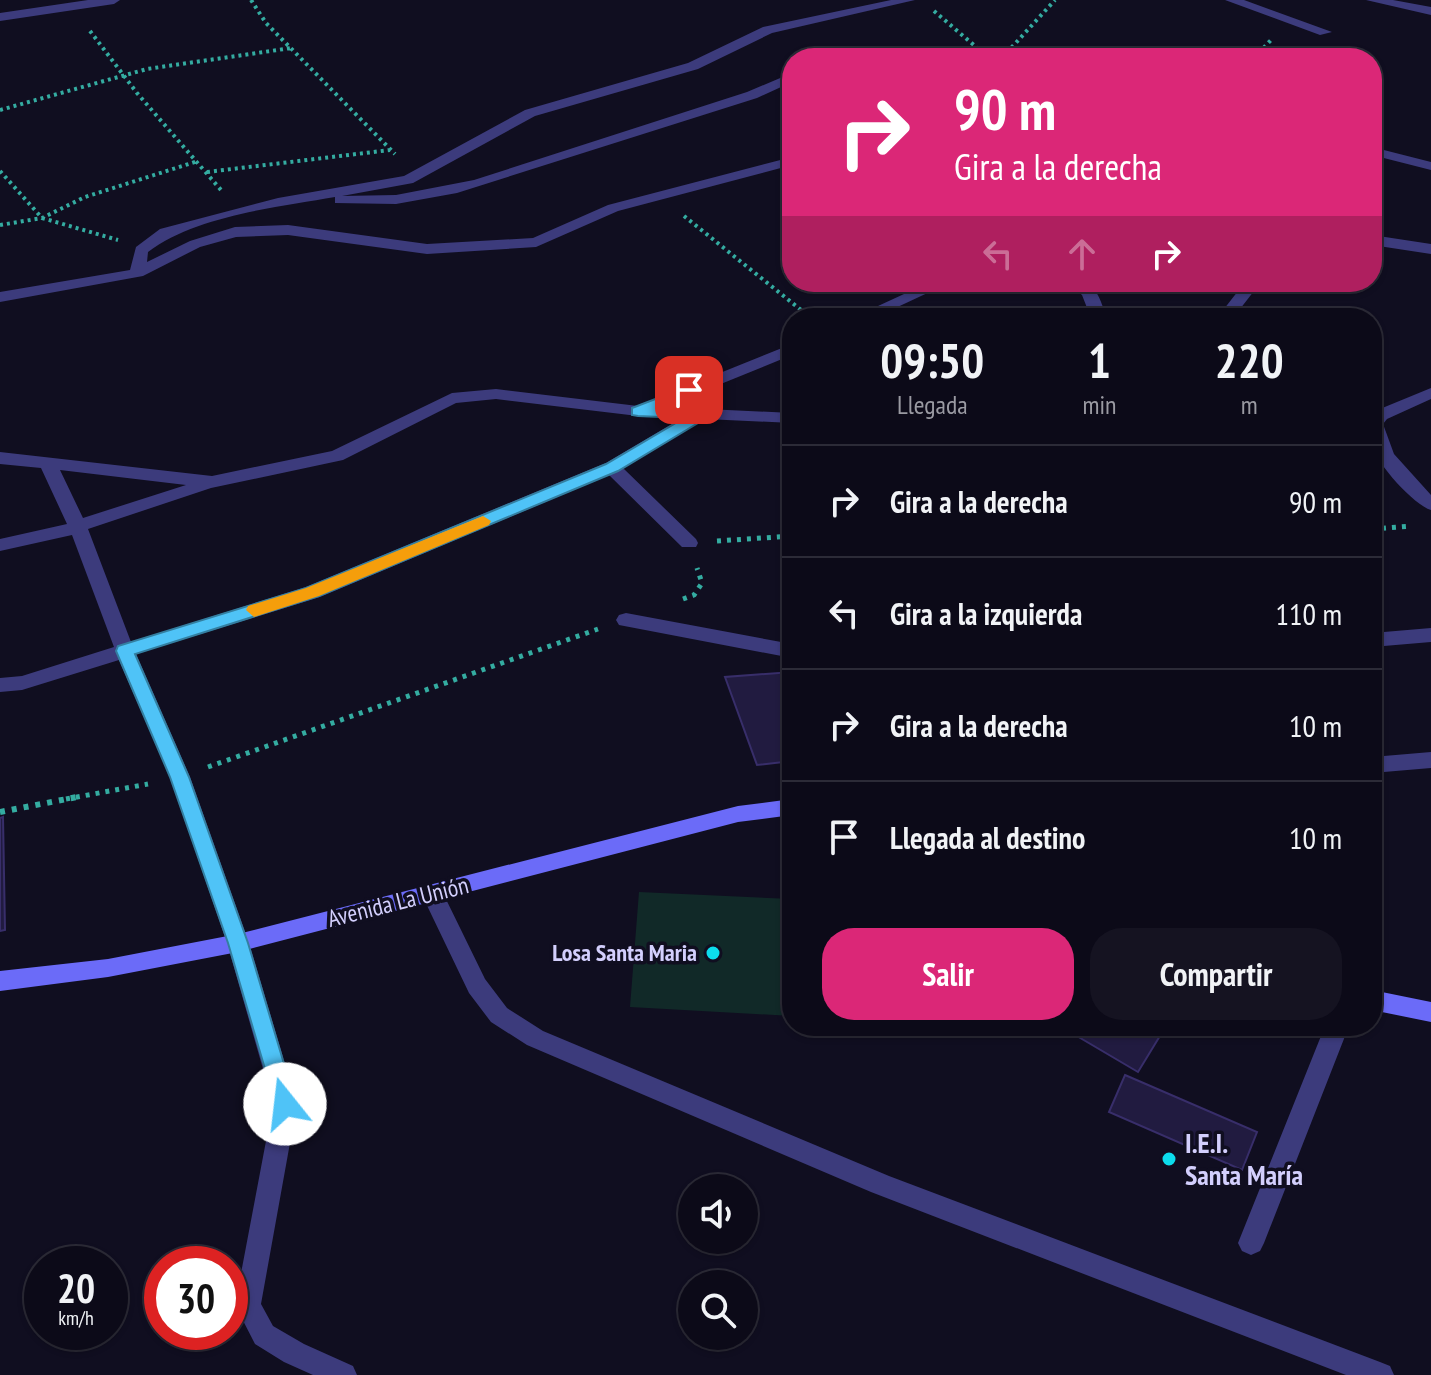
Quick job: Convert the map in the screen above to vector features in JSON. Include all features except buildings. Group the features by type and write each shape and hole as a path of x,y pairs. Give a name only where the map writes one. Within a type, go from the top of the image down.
{"main road":[{"name":"Avenida La Unión","path":"0,981 108,968 238,943 738,814 782,808"},
{"path":"1382,1002 1431,1012"}],"street":[{"path":"0,17 114,0"},
{"path":"137,273 141,250 165,232 278,202 408,180 530,113 693,66 768,30 909,0"},
{"path":"1231,0 1325,32"},
{"path":"1372,0 1431,11"},
{"path":"308,197 363,202 421,197 478,183 752,95 782,82"},
{"path":"752,95 782,92"},
{"path":"1382,154 1431,166"},
{"path":"0,297 137,273 195,244 235,232 288,230 427,249 536,242 613,208 782,164"},
{"path":"1382,242 1431,249"},
{"path":"883,308 920,292"},
{"path":"1233,308 1245,292"},
{"path":"638,411 782,353"},
{"path":"1382,415 1431,393"},
{"path":"0,545 78,527 212,482 337,456 452,398 496,394 638,411 782,418"},
{"path":"0,685 22,683 313,592 612,467 702,414"},
{"path":"1382,446 1395,468 1431,504"},
{"path":"0,458 212,482"},
{"path":"48,464 78,527 125,651 180,777 238,943 285,1104 248,1305 264,1335 294,1353 343,1375"},
{"path":"612,467 689,543"},
{"path":"626,620 782,649"},
{"path":"1382,639 1431,635"},
{"path":"1382,764 1431,760"},
{"path":"432,893 477,986 499,1015 535,1038 880,1184 1380,1375"},
{"path":"1251,1243 1333,1036"}],"path":[{"path":"251,0 266,23 409,168 430,168"},
{"path":"1011,48 1055,0"},
{"path":"73,6 123,75 227,198 278,202"},
{"path":"932,10 977,48"},
{"path":"0,110 123,75 209,58 291,48"},
{"path":"207,172 391,150"},
{"path":"0,225 42,218 85,197 198,161"},
{"path":"0,171 42,218 62,226 99,232 141,250"},
{"path":"642,201 669,205 798,308"},
{"path":"1382,528 1416,526"},
{"path":"0,812 180,777 626,620 694,595 702,583 689,543 782,537"}],"green space":[{"name":"Losa Santa Maria","path":"639,892 782,899 782,1015 630,1007"}],"slow traffic":[{"path":"254,610 313,592 483,521"}],"place":[{"name":"Losa Santa Maria","path":"713,953"},
{"name":"I.E.I. Santa María","path":"1169,1159"}],"route":[{"path":"285,1104 238,943 180,777 125,651 313,592 612,467 702,414 638,411 689,390"}]}
